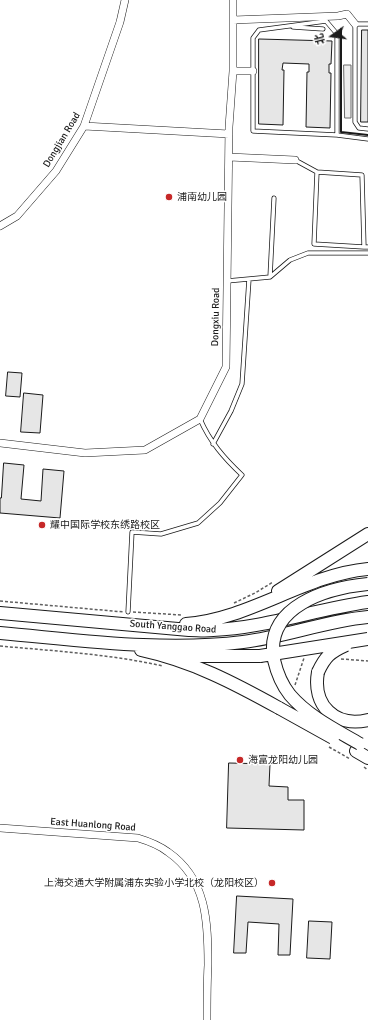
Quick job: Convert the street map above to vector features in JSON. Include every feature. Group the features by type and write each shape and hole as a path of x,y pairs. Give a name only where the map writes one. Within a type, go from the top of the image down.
{"highway":[{"path":"258,605 299,576 368,534"},
{"path":"156,626 212,620 230,616 320,580 342,573 368,569"},
{"path":"368,584 332,591 312,597 296,606 285,617 279,627 274,639 273,653 281,682 290,695 313,716 361,748 368,758"},
{"name":"South Yanggao Road","path":"0,613 189,630 213,630 242,627 368,602"},
{"name":"South Yanggao Road","path":"0,633 115,644 171,646 214,645 244,642 332,622 368,617"},
{"path":"115,644 199,656 260,656 368,639"},
{"path":"368,639 332,651 324,660 318,672 316,687 318,696 323,706 339,719 355,722 368,720"},
{"path":"115,644 145,650 203,669 240,686 280,708 361,748"}],"street":[{"name":"Dongjian Road","path":"0,226 17,216 56,171 84,126 118,29 126,0"},
{"name":"Dongxiu Road","path":"200,419 226,367 228,157 233,71 234,0"},
{"path":"233,20 338,16 347,14 355,24"},
{"path":"233,71 253,71"},
{"path":"84,126 229,134"},
{"path":"228,157 296,160"},
{"path":"0,443 85,453 145,450 200,419"},
{"name":"East Huanlong Road","path":"0,828 138,838 153,843 168,852 180,862 191,876 199,891 204,906 207,924 207,1020"}],"lane":[{"path":"337,136 336,34 326,21 259,30 253,38 253,131 368,139"},
{"path":"368,24 355,24 355,122 358,128 368,129"},
{"path":"284,27 323,29"},
{"path":"296,160 317,172 362,175 366,247 314,244 317,172"},
{"path":"270,277 274,198"},
{"path":"227,281 270,277 290,260 308,253 368,253"},
{"path":"213,444 231,411 242,384 249,279"},
{"path":"128,612 132,532 161,534 198,523 220,503 242,475 213,444 200,419"}],"path":[{"path":"230,604 275,581"},
{"path":"0,601 182,615"},
{"path":"0,646 72,652 126,659 163,666"},
{"path":"338,659 368,660"}],"shaded area":[{"path":"344,65 351,65 351,118 345,118"}],"building":[{"path":"362,30 368,30 368,122 361,122"},
{"path":"259,39 332,41 331,64 329,64 329,73 331,73 330,128 306,127 307,72 309,72 309,64 283,63 283,125 259,124"},
{"path":"8,372 22,373 20,397 6,396"},
{"path":"24,393 43,395 40,433 21,432"},
{"path":"4,463 24,465 21,499 41,501 43,469 64,471 60,518 0,513"},
{"path":"229,763 270,764 269,786 288,787 288,800 304,800 304,830 227,828"},
{"path":"237,896 293,899 290,955 278,955 279,924 248,922 246,953 234,953"},
{"path":"309,921 332,922 330,959 307,958"}],"wall":[{"path":"341,29 341,132 368,135"}],"place":[{"name":"浦南幼儿园","path":"169,197"},
{"name":"耀中国际学校东绣路校区","path":"42,525"},
{"name":"海富龙阳幼儿园","path":"240,760"},
{"name":"上海交通大学附属浦东实验小学北校（龙阳校区）","path":"272,883"}]}
